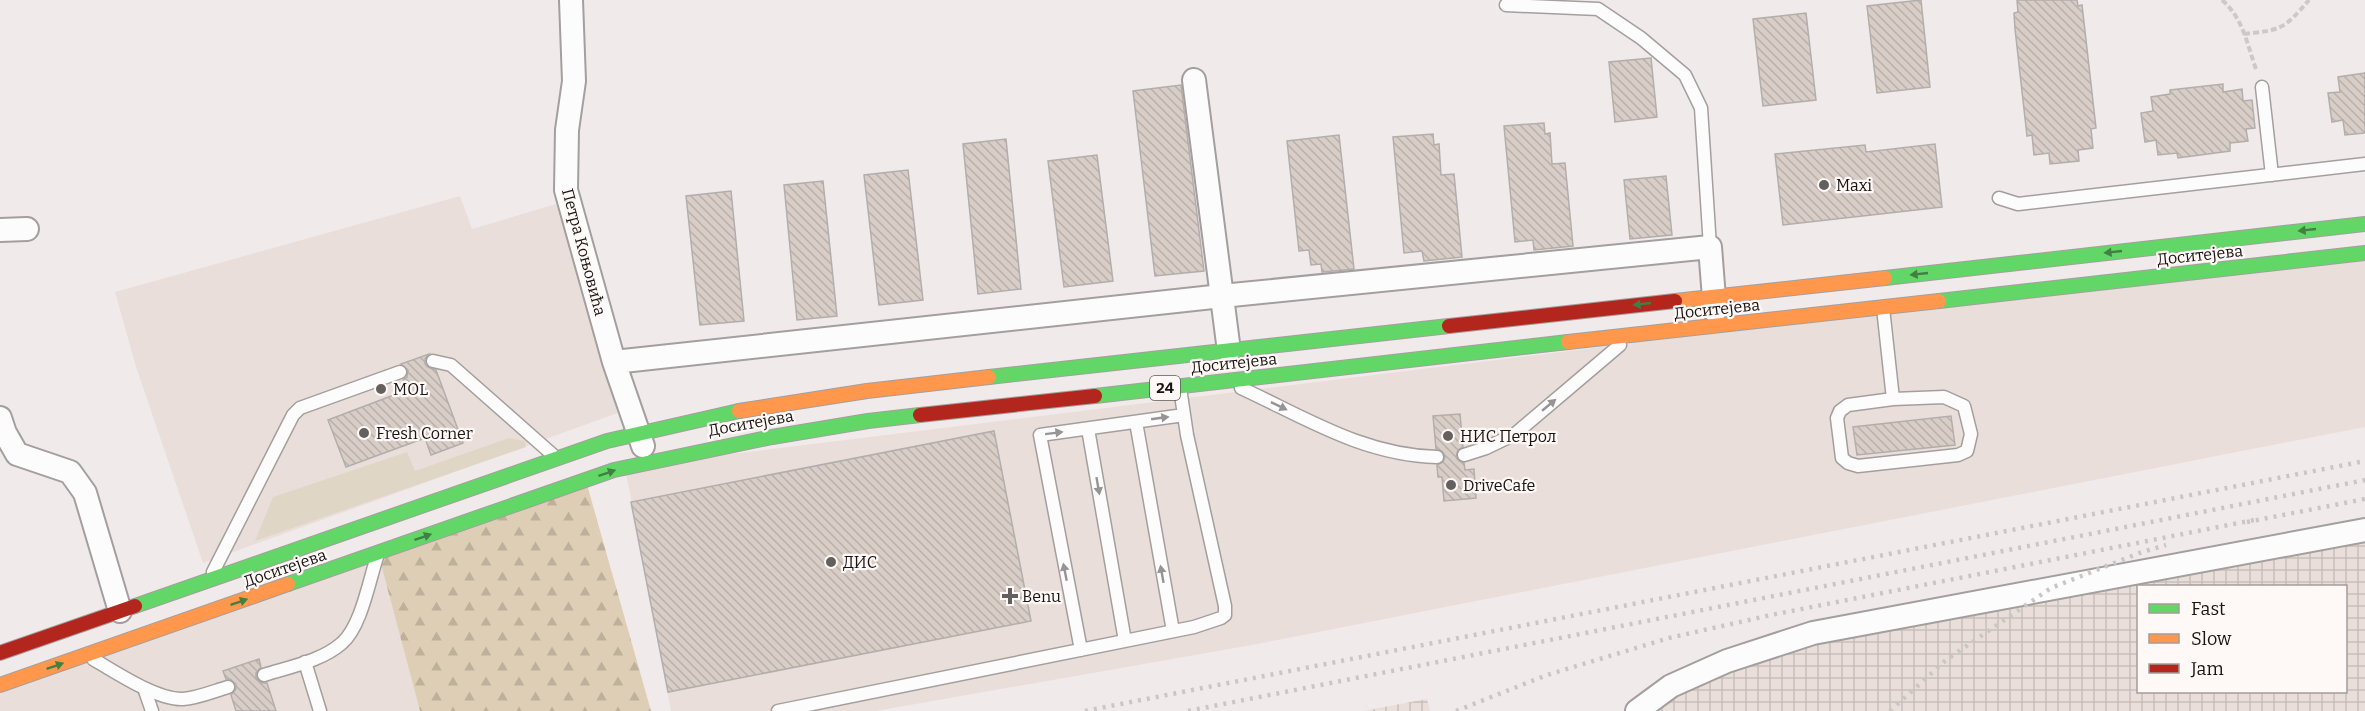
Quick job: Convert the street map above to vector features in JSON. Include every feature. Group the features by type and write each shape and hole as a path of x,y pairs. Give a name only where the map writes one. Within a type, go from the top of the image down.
{"main road":[{"name":"Доситејева","path":"0,653 556,458 639,432 771,405 856,393 1178,371 1226,381 1717,326 1883,307 2199,257 2365,224"},
{"name":"Доситејева","path":"0,685 607,472 751,439 1178,371 1229,351 1714,296 2199,257 2365,253"}],"street":[{"name":"Петра Коњовића","path":"571,0 574,81 567,130 566,190 614,362 648,462"},
{"path":"1194,80 1229,351"},
{"path":"0,230 27,229"},
{"path":"614,362 1222,296 1710,247 1717,326"},
{"path":"0,418 5,433 17,454 70,472 85,493 120,611"},
{"path":"1637,711 1671,686 1727,661 1813,633 2365,530"}],"lane":[{"path":"1506,5 1598,9 1641,38 1685,75 1701,108 1710,247"},
{"path":"2262,87 2272,175"},
{"path":"1999,198 2018,204 2365,164"},
{"path":"1883,307 1893,399"},
{"path":"1464,455 1501,442 1515,434 1632,335"},
{"path":"433,361 451,366 556,458"},
{"path":"778,711 1173,632 1214,622 1224,615 1225,606 1184,415 1178,371"},
{"path":"209,580 293,415 300,408 400,372"},
{"path":"1226,381 1358,443 1407,456 1437,457"},
{"path":"1944,397 1964,406 1971,434 1967,451 1858,466 1848,463 1842,458 1837,418 1840,411 1848,405 1893,399 1944,397"},
{"path":"1081,650 1040,437 1042,434 1184,415"},
{"path":"1136,422 1173,632"},
{"path":"1088,429 1125,641"},
{"path":"264,675 326,654 343,643 354,627 378,553"},
{"path":"87,655 144,688 182,699 228,687"},
{"path":"305,662 320,711"},
{"path":"144,688 152,711"}],"path":[{"path":"2222,0 2233,9 2243,26 2262,87"},
{"path":"2244,34 2283,28 2309,0"}],"shaded area":[{"name":"MOL","path":"460,196 472,229 556,204 626,410 203,563 136,367 115,292"},
{"path":"2365,253 2365,427 1252,645 876,711 671,711 625,467"},
{"path":"509,438 525,441 526,447 255,541 273,497 407,452 415,471"},
{"path":"2365,530 2365,711 1637,711 1727,661"},
{"path":"378,553 420,711 0,711 0,685"},
{"path":"1427,699 1430,711 1362,711"}],"green space":[{"path":"586,481 651,711 420,711 378,553"}],"building":[{"path":"1921,0 1930,87 1877,93 1867,6"},
{"path":"2017,0 2077,0 2078,6 2082,5 2096,128 2091,129 2093,148 2078,150 2079,161 2050,164 2049,153 2034,155 2032,135 2027,136 2015,29 2014,13 2018,12"},
{"path":"1806,13 1816,100 1763,106 1753,19"},
{"path":"1651,58 1657,117 1615,122 1609,62"},
{"path":"2365,73 2365,133 2345,135 2343,120 2332,122 2328,93 2340,92 2338,77"},
{"path":"2223,84 2223,92 2242,89 2243,101 2252,100 2255,128 2246,129 2248,141 2230,143 2230,151 2178,158 2177,153 2158,155 2156,140 2145,142 2141,113 2153,111 2151,97 2170,94 2170,90"},
{"path":"1181,85 1204,271 1155,276 1133,91"},
{"path":"1544,123 1545,134 1550,133 1552,164 1565,163 1573,246 1534,250 1533,240 1515,242 1504,126"},
{"path":"1433,134 1434,145 1439,144 1441,175 1454,174 1462,257 1424,261 1422,251 1404,253 1393,137"},
{"path":"1339,135 1354,269 1322,272 1321,264 1311,265 1309,250 1299,251 1287,141"},
{"path":"1006,139 1021,289 978,294 963,144"},
{"path":"1935,144 1942,207 1783,225 1775,154 1865,145 1866,152"},
{"path":"1097,155 1113,281 1064,287 1048,161"},
{"path":"908,170 923,300 879,305 864,175"},
{"path":"1666,176 1672,235 1630,239 1624,180"},
{"path":"823,181 837,316 797,320 784,185"},
{"path":"731,191 744,321 700,325 686,196"},
{"path":"429,354 425,359 425,364 436,370 463,443 431,455 425,438 346,467 328,420 407,390 403,380 407,377 408,370 401,364"},
{"path":"1460,414 1463,447 1458,450 1456,457 1464,463 1465,470 1474,469 1476,498 1444,501 1442,477 1438,477 1437,465 1443,462 1445,457 1442,451 1436,449 1433,416"},
{"path":"1951,416 1955,445 1857,455 1853,427"},
{"name":"ДИС","path":"994,431 1031,621 668,692 631,502"},
{"path":"259,659 261,667 256,673 256,678 262,683 267,683 276,711 236,711 231,695 236,689 236,684 226,679 223,671"}],"railway":[{"path":"1085,711 2365,461"},
{"path":"1188,711 2365,480"},
{"path":"2247,522 2365,499"},
{"path":"1456,711 1547,675 1669,638 1771,615 2254,520"},
{"path":"1890,711 1946,660 2051,588 2142,552 2166,545"}],"traffic: fast":[{"path":"1885,278 2365,224"},
{"path":"1939,301 2365,253"},
{"path":"989,377 1449,326"},
{"path":"1095,396 1568,342"},
{"path":"135,606 607,441 739,411"},
{"path":"288,584 614,470 772,437 920,415"}],"traffic: slow":[{"path":"1675,301 1885,278"},
{"path":"1568,342 1939,301"},
{"path":"739,411 867,391 989,377"},
{"path":"0,685 288,584"}],"traffic: jam":[{"path":"1449,326 1675,301"},
{"path":"920,415 1095,396"},
{"path":"0,653 135,606"}],"place":[{"name":"Maxi","path":"1824,185"},
{"name":"MOL","path":"381,389"},
{"name":"Fresh Corner","path":"364,433"},
{"name":"НИС Петрол","path":"1448,436"},
{"name":"DriveCafe","path":"1451,485"},
{"name":"ДИС","path":"831,562"},
{"name":"Benu","path":"1010,596"}]}
